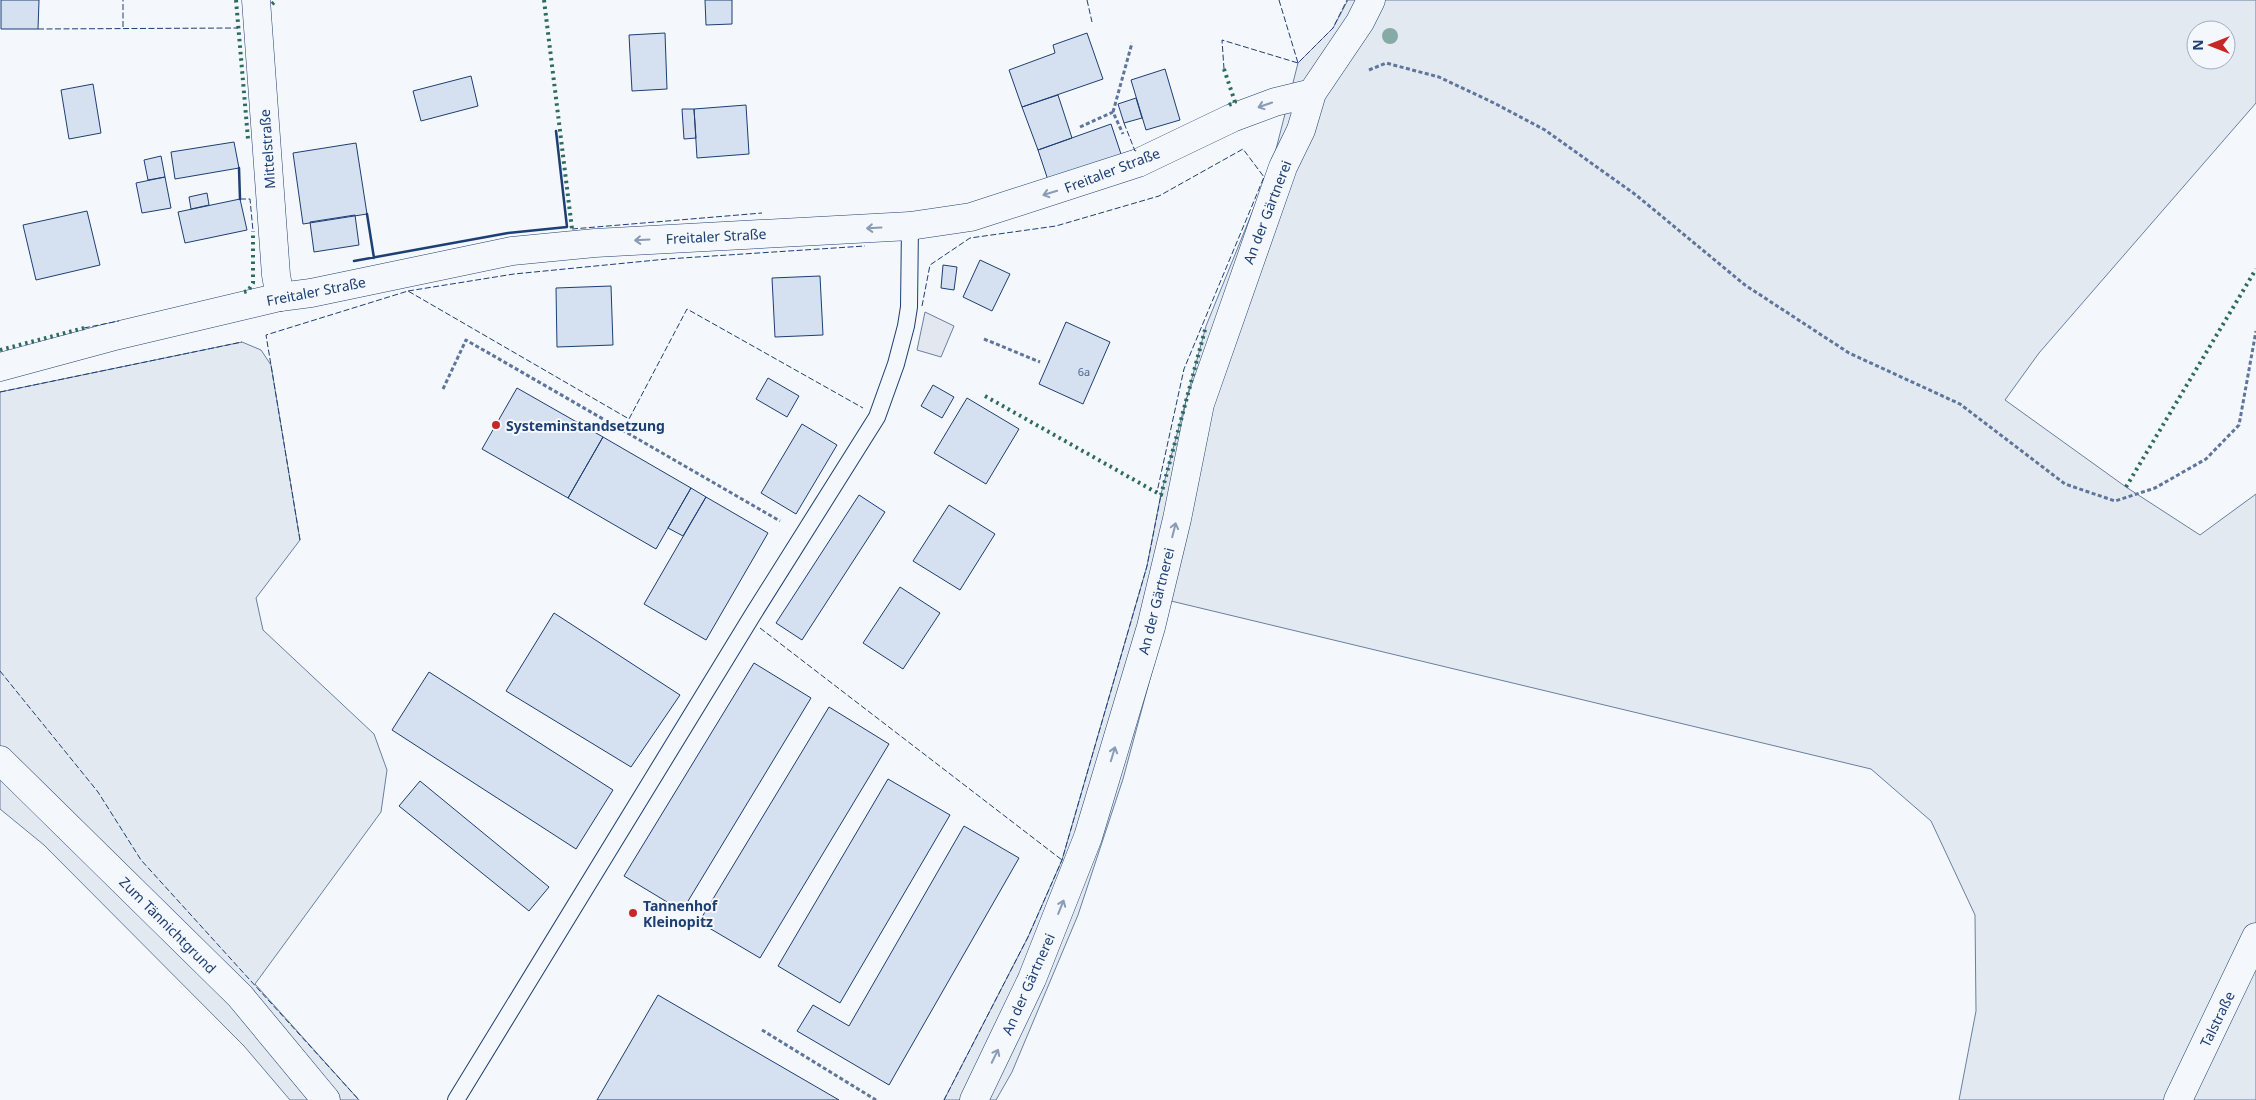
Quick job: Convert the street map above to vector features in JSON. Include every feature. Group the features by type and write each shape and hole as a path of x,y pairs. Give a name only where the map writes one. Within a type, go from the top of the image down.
{"street":[{"name":"Mittelstraße","path":"256,0 276,275 280,297"},
{"path":"1312,93 1360,22 1371,0"},
{"name":"Freitaler Straße","path":"0,367 111,337 280,297 311,293 512,251 605,242 910,226 971,217 1076,185 1138,163 1259,108 1312,93"},
{"name":"An der Gärtnerei","path":"974,1100 1032,979 1088,837 1151,627 1177,519 1200,404 1279,176 1301,130 1312,93"},
{"name":"Zum Tännichtgrund","path":"0,760 240,996 326,1100"},
{"name":"Talstraße","path":"2178,1100 2256,937"}],"lane":[{"path":"456,1100 747,624 805,535 877,417 896,364 909,307 910,226"}],"path":[{"path":"1124,136 1113,112 1132,43"},
{"path":"1368,70 1386,63 1439,77 1545,130 1636,195 1745,285 1849,353 1960,404 2065,484 2115,501 2155,488 2206,459 2239,425 2256,331"},
{"path":"1080,127 1113,112"},
{"path":"984,339 1040,362"},
{"path":"443,389 466,340 805,535"},
{"path":"762,1030 876,1100"}],"shaded area":[{"path":"1348,0 2256,0 2256,103 2039,353 2005,400 2126,487 2200,535 2256,494 2256,1100 1959,1100 1976,1011 1975,915 1931,821 1871,769 1171,601 1123,779 1078,915 1012,1072 996,1100 944,1100 1028,937 1062,860 1147,566 1161,494 1206,326 1273,161 1298,63 1333,28"},
{"path":"925,312 954,326 941,357 917,350"},
{"path":"242,342 261,350 271,365 300,540 256,598 263,630 374,734 387,770 381,812 255,984 359,1100 290,1100 244,1046 44,845 0,809 0,392"}],"building":[{"path":"1,0 39,0 38,29 1,29"},
{"path":"705,0 732,0 732,24 706,25"},
{"path":"665,33 667,89 632,91 629,35"},
{"path":"1087,33 1103,79 1022,107 1009,70 1055,53 1053,45"},
{"path":"1165,69 1180,120 1146,130 1131,80"},
{"path":"471,76 478,106 421,121 413,91"},
{"path":"93,84 101,133 69,139 61,90"},
{"path":"1058,95 1072,138 1038,150 1022,107"},
{"path":"1136,98 1142,118 1124,123 1118,104"},
{"path":"746,105 749,154 697,158 694,109"},
{"path":"682,109 694,109 696,138 684,139"},
{"path":"1111,124 1122,157 1049,183 1038,150"},
{"path":"234,142 239,168 175,179 171,152"},
{"path":"356,143 367,214 303,224 293,153"},
{"path":"161,156 165,177 148,180 144,160"},
{"path":"165,177 171,208 142,213 136,183"},
{"path":"207,193 209,205 191,209 189,197"},
{"path":"240,199 247,230 185,243 178,212"},
{"path":"87,211 100,265 36,280 23,225"},
{"path":"355,215 359,245 314,252 310,222"},
{"path":"980,260 1010,274 992,311 963,297"},
{"path":"943,265 957,267 954,290 941,288"},
{"path":"820,276 823,335 775,337 772,278"},
{"path":"611,286 613,345 557,347 556,288"},
{"path":"1066,322 1110,342 1083,404 1039,384"},
{"path":"768,378 799,396 787,417 756,399"},
{"path":"933,385 954,397 942,418 921,406"},
{"path":"517,388 603,437 568,498 482,449"},
{"path":"967,398 1019,429 986,484 934,453"},
{"path":"802,424 837,445 796,514 761,493"},
{"path":"603,437 691,488 656,549 568,498"},
{"path":"691,488 706,497 683,536 668,528"},
{"path":"859,495 885,512 802,640 776,623"},
{"path":"706,497 768,533 706,640 644,604"},
{"path":"949,505 995,534 960,590 913,561"},
{"path":"900,587 940,613 903,669 863,643"},
{"path":"554,613 680,695 631,767 506,691"},
{"path":"754,663 811,698 682,911 624,876"},
{"path":"429,672 613,790 576,849 392,730"},
{"path":"829,707 889,744 760,958 699,922"},
{"path":"888,779 950,815 840,1003 778,966"},
{"path":"420,781 549,887 529,911 399,806"},
{"path":"964,826 1019,858 889,1085 797,1031 813,1005 849,1026"},
{"path":"658,995 839,1100 597,1100"}],"hedge":[{"path":"236,0 248,139"},
{"path":"272,4 277,0"},
{"path":"544,0 572,229"},
{"path":"1224,69 1235,102 1229,105"},
{"path":"244,292 248,291 253,283 253,231"},
{"path":"2126,487 2256,269"},
{"path":"985,396 1161,495 1206,326"},
{"path":"0,350 84,328"}],"fence":[{"path":"123,0 123,27"},
{"path":"1087,0 1092,22"},
{"path":"1279,0 1298,63 1333,28 1347,0"},
{"path":"38,29 238,28"},
{"path":"1224,69 1222,40 1298,63"},
{"path":"1124,123 1135,151 1137,150"},
{"path":"922,306 930,265 970,238 1056,226 1159,196 1243,149 1264,177 1184,369 1157,492"},
{"path":"240,199 250,199 253,231"},
{"path":"572,229 762,213"},
{"path":"408,291 514,274 667,259 865,246"},
{"path":"300,540 266,335 408,291 629,419 687,309 863,408"},
{"path":"84,328 119,321"},
{"path":"0,392 242,342"},
{"path":"944,1100 1028,937 1062,860 1147,566 1161,495"},
{"path":"760,628 1062,860"},
{"path":"0,671 98,792 141,860 359,1100"}],"wall":[{"path":"354,261 508,233 567,227 556,131"},
{"path":"239,168 240,199"},
{"path":"367,214 374,258"}],"place":[{"name":"Systeminstandsetzung","path":"496,425"},
{"name":"Tannenhof Kleinopitz","path":"633,913"}]}
